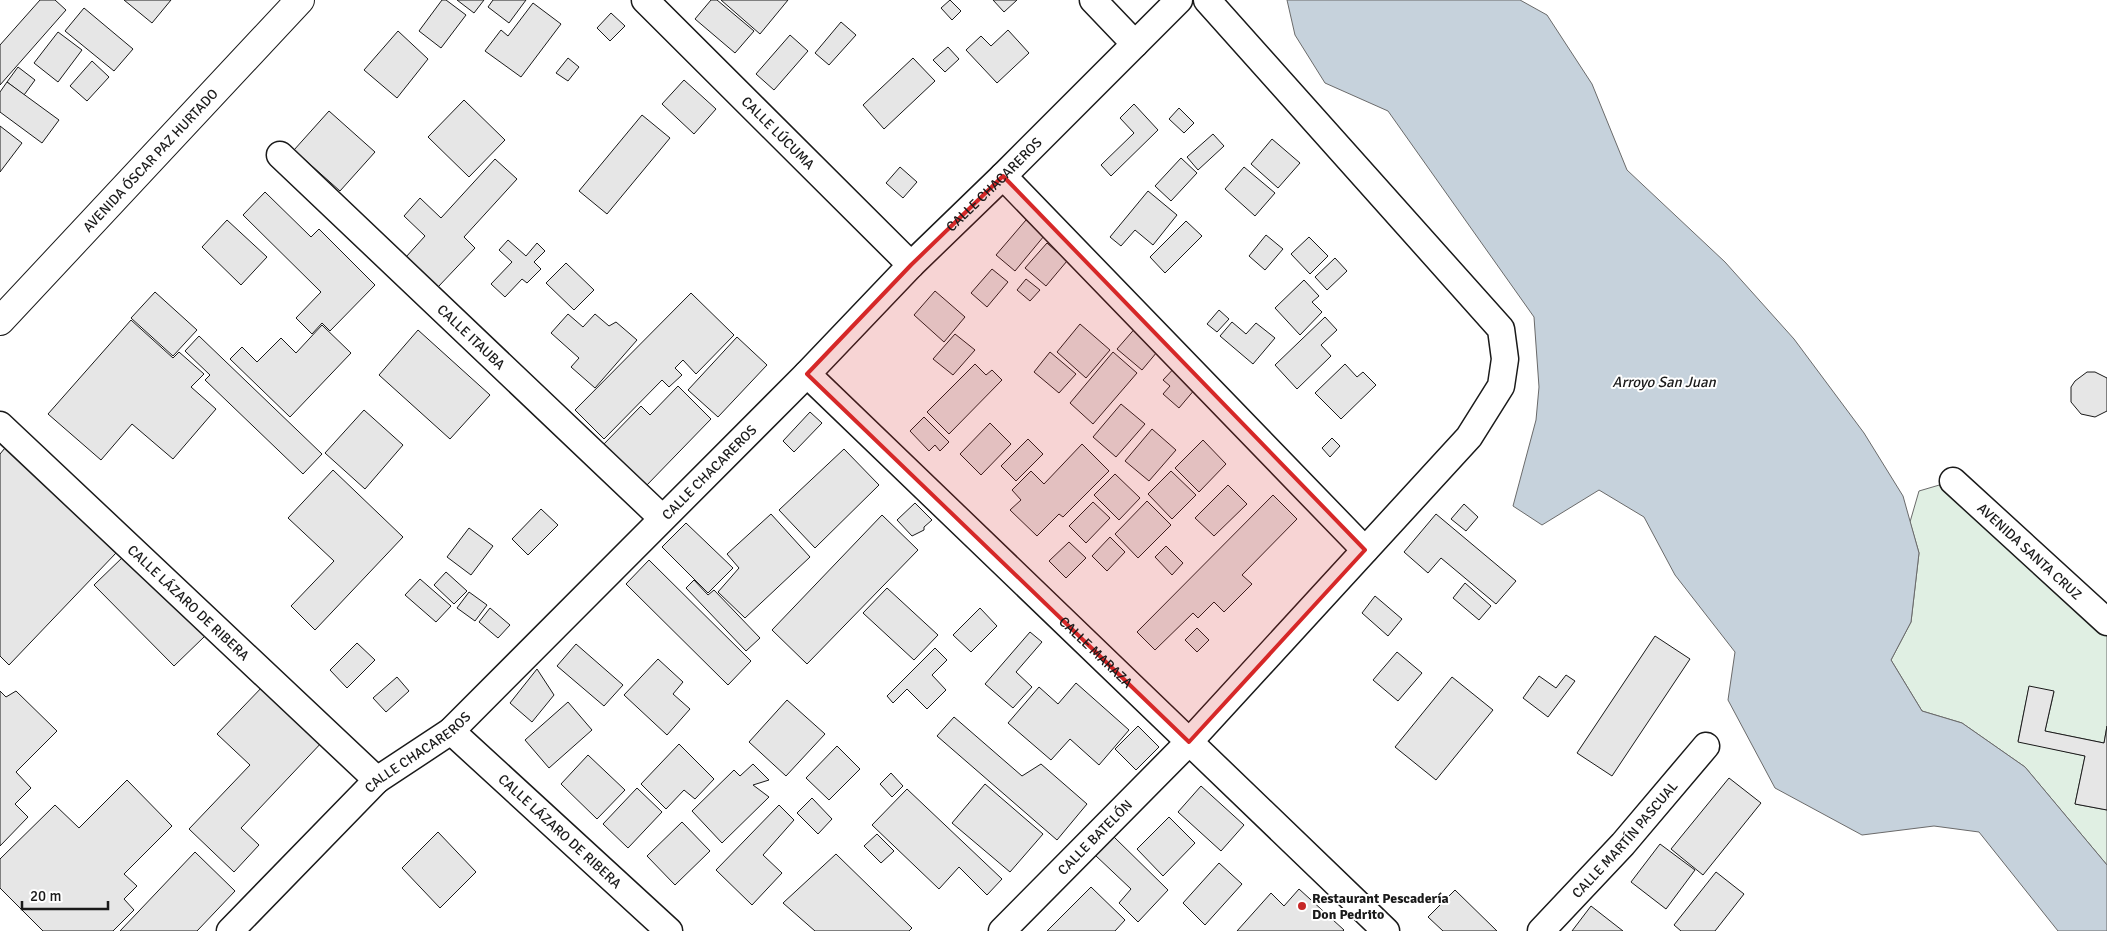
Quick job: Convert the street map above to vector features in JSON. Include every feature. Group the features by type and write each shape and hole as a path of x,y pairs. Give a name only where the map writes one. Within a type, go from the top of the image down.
{"main road":[{"name":"AVENIDA ÓSCAR PAZ HURTADO","path":"0,320 300,0"}],"street":[{"name":"CALLE LÚCUMA","path":"645,0 911,264"},
{"path":"1093,0 1135,44"},
{"name":"CALLE CHACAREROS","path":"230,931 377,780 451,730 807,374 911,264 1003,176 1179,0"},
{"name":"CALLE BATELÓN","path":"1002,931 1189,742 1469,437 1501,386 1505,359 1501,330 1207,0"},
{"name":"CALLE ITAUBA","path":"280,156 662,518"},
{"path":"1003,176 1365,550"},
{"name":"CALLE MARAZA","path":"807,374 1386,931"},
{"name":"CALLE LÁZARO DE RIBERA","path":"0,425 377,780"},
{"name":"AVENIDA SANTA CRUZ","path":"1953,481 2107,622"},
{"name":"CALLE LÁZARO DE RIBERA","path":"451,730 669,931"},
{"name":"CALLE MARTÍN PASCUAL","path":"1541,931 1623,844 1706,746"}],"highlighted area":[{"path":"1003,176 1365,550 1189,742 807,374 911,265"}],"green space":[{"path":"1953,481 2107,622 2107,726 2104,743 2045,731 2054,692 2029,687 2018,741 2085,756 2075,804 2107,810 2107,865 2025,767 1962,723 1922,711 1891,660 1911,622 1919,553 1910,522 1919,491"}],"water":[{"name":"Arroyo San Juan","path":"1287,0 1520,0 1547,15 1592,84 1627,170 1725,262 1794,339 1864,433 1903,496 1919,553 1911,622 1891,660 1922,711 1962,723 2025,767 2107,865 2107,931 2058,931 1979,832 1934,826 1862,835 1775,788 1728,700 1735,652 1675,575 1644,517 1599,490 1542,525 1513,506 1536,420 1539,387 1534,317 1388,111 1325,83 1295,35"}],"building":[{"path":"40,0 55,0 66,10 0,85 0,45"},
{"path":"124,0 171,0 152,23"},
{"path":"442,0 446,0 466,15 441,48 419,31"},
{"path":"457,0 484,0 474,13"},
{"path":"493,0 526,0 509,23 488,7"},
{"path":"711,0 717,0 754,31 735,53 695,19"},
{"path":"721,0 788,0 760,34"},
{"path":"950,0 961,11 952,20 941,8"},
{"path":"993,0 1017,0 1004,12"},
{"path":"533,3 561,24 521,77 485,51 501,30 508,36"},
{"path":"84,8 133,49 114,71 65,31"},
{"path":"611,13 625,26 610,41 597,28"},
{"path":"841,22 856,35 829,65 815,53"},
{"path":"1008,30 1029,53 997,83 966,50 981,36 991,46"},
{"path":"398,31 428,59 397,98 364,70"},
{"path":"58,32 82,50 58,82 34,63"},
{"path":"790,35 808,51 774,90 756,74"},
{"path":"948,47 959,59 945,72 933,60"},
{"path":"568,58 579,67 568,81 556,73"},
{"path":"913,58 935,81 884,129 863,105"},
{"path":"92,61 109,77 87,101 70,86"},
{"path":"18,67 35,80 24,95 7,82"},
{"path":"684,80 716,109 694,134 662,104"},
{"path":"7,82 59,120 42,143 0,112 0,92"},
{"path":"464,100 505,140 469,177 428,137"},
{"path":"1134,104 1158,130 1111,176 1101,165 1134,133 1120,118"},
{"path":"1179,108 1194,123 1184,133 1169,119"},
{"path":"329,111 375,152 340,191 294,150"},
{"path":"642,115 670,138 607,214 579,191"},
{"path":"0,126 22,143 0,172"},
{"path":"1213,134 1224,146 1198,170 1187,157"},
{"path":"1272,139 1300,163 1278,188 1251,164"},
{"path":"1181,158 1197,173 1171,201 1155,186"},
{"path":"495,159 517,179 464,237 475,248 438,287 406,257 425,236 404,216 420,198 441,218"},
{"path":"900,167 917,182 903,198 886,183"},
{"path":"1244,167 1275,193 1255,216 1225,189"},
{"path":"1148,191 1177,215 1153,245 1135,230 1121,246 1110,237"},
{"path":"265,192 311,237 319,229 375,285 330,331 322,323 312,334 296,318 321,292 243,215"},
{"path":"227,220 267,257 241,285 202,247"},
{"path":"1026,220 1044,236 1015,271 996,255"},
{"path":"1186,221 1202,236 1165,273 1150,257"},
{"path":"1266,235 1283,249 1265,270 1249,256"},
{"path":"1309,237 1328,256 1310,274 1291,254"},
{"path":"508,240 526,256 537,243 545,251 534,262 541,269 527,283 522,279 505,297 491,284 512,262 499,250"},
{"path":"1047,243 1067,261 1046,286 1025,268"},
{"path":"1335,258 1347,271 1327,290 1315,277"},
{"path":"566,263 594,290 574,310 546,283"},
{"path":"992,269 1008,282 987,307 971,293"},
{"path":"1026,279 1040,290 1030,301 1017,290"},
{"path":"1304,280 1319,296 1312,302 1322,312 1300,335 1275,308"},
{"path":"935,291 965,317 944,342 914,315"},
{"path":"155,292 197,330 173,356 131,318"},
{"path":"691,293 734,335 696,374 683,360 675,368 682,375 669,387 662,380 604,439 575,410"},
{"path":"1219,310 1229,319 1217,332 1207,324"},
{"path":"568,314 583,327 595,314 609,326 616,322 637,340 595,388 571,367 579,358 551,333"},
{"path":"1325,317 1337,330 1321,345 1331,356 1297,389 1275,365"},
{"path":"131,320 173,358 179,352 204,374 191,387 216,409 173,459 132,424 101,460 48,414"},
{"path":"1232,322 1246,334 1256,323 1275,338 1253,364 1220,336"},
{"path":"1080,324 1110,350 1086,378 1057,352"},
{"path":"322,325 351,353 290,417 230,359 242,347 257,362 281,338 296,353"},
{"path":"1138,325 1162,346 1142,370 1117,349"},
{"path":"418,330 490,395 450,439 379,375"},
{"path":"955,334 975,350 953,375 933,359"},
{"path":"199,336 322,454 303,474 205,380 210,375 185,351"},
{"path":"737,337 767,365 718,417 688,390"},
{"path":"1050,352 1076,374 1059,393 1034,372"},
{"path":"1113,352 1137,373 1093,424 1070,403"},
{"path":"1179,363 1201,382 1179,408 1163,394 1170,386 1163,380"},
{"path":"975,364 986,375 992,370 1002,380 949,434 927,412"},
{"path":"1345,364 1357,377 1363,372 1376,385 1341,419 1315,393"},
{"path":"2087,372 2095,372 2107,378 2107,411 2095,417 2081,414 2071,402 2071,387 2075,381"},
{"path":"678,386 711,419 645,487 602,446 641,406 650,415"},
{"path":"1121,404 1145,424 1116,457 1093,437"},
{"path":"364,410 403,445 365,489 325,453"},
{"path":"810,412 822,423 794,452 783,441"},
{"path":"924,417 949,442 940,451 935,445 929,451 910,431"},
{"path":"990,423 1011,444 981,475 960,454"},
{"path":"1152,429 1176,450 1149,481 1125,461"},
{"path":"1332,438 1340,446 1330,457 1322,448"},
{"path":"1028,439 1043,454 1016,481 1001,466"},
{"path":"1203,440 1226,464 1199,492 1175,468"},
{"path":"1082,444 1109,471 1063,517 1059,514 1037,536 1010,510 1021,500 1012,490 1031,471 1044,484"},
{"path":"5,448 116,553 9,665 0,656 0,454"},
{"path":"844,449 879,485 815,548 779,510"},
{"path":"333,470 403,537 315,630 291,606 334,561 288,518"},
{"path":"1171,471 1196,495 1172,519 1148,494"},
{"path":"1115,474 1140,498 1119,520 1094,495"},
{"path":"1228,485 1247,504 1214,536 1195,518"},
{"path":"1273,495 1297,519 1242,575 1252,584 1224,612 1214,602 1198,618 1193,613 1155,650 1137,632"},
{"path":"1147,501 1171,525 1138,558 1115,534"},
{"path":"1093,502 1110,518 1086,543 1069,526"},
{"path":"915,503 932,520 924,527 924,530 912,536 897,520"},
{"path":"1464,504 1478,517 1466,531 1451,519"},
{"path":"541,509 558,525 528,555 512,539"},
{"path":"771,514 810,557 745,618 718,592 739,568 727,554"},
{"path":"1436,514 1516,581 1496,604 1441,558 1428,573 1404,552"},
{"path":"882,515 918,550 807,664 772,630"},
{"path":"686,523 733,568 708,593 662,547"},
{"path":"469,528 493,546 471,575 447,557"},
{"path":"1110,537 1125,552 1107,571 1092,556"},
{"path":"1069,542 1086,558 1066,578 1049,561"},
{"path":"1166,546 1183,563 1172,575 1155,557"},
{"path":"125,555 205,636 174,666 94,585"},
{"path":"649,560 751,661 728,685 626,584"},
{"path":"446,572 467,591 454,604 434,585"},
{"path":"420,579 451,606 436,622 405,595"},
{"path":"694,580 708,595 714,590 760,638 746,651 686,588"},
{"path":"1465,583 1491,606 1479,620 1453,598"},
{"path":"887,588 938,635 914,660 863,613"},
{"path":"469,592 487,605 475,621 457,608"},
{"path":"1375,596 1402,619 1388,636 1362,613"},
{"path":"490,608 510,625 498,638 479,622"},
{"path":"980,608 997,626 971,652 953,635"},
{"path":"1197,628 1209,640 1197,652 1185,640"},
{"path":"1030,632 1042,642 1016,672 1032,687 1013,708 985,684"},
{"path":"1655,636 1690,659 1612,776 1577,753"},
{"path":"357,643 375,660 347,688 330,670"},
{"path":"576,644 623,685 604,706 557,666"},
{"path":"935,648 947,660 932,675 946,690 927,709 907,689 893,703 887,696"},
{"path":"1397,652 1422,673 1398,701 1373,680"},
{"path":"658,659 683,682 673,694 690,709 667,735 624,695"},
{"path":"537,669 554,695 532,722 510,703"},
{"path":"1566,675 1575,681 1548,717 1523,698 1539,676 1556,688"},
{"path":"397,677 409,691 386,712 373,698"},
{"path":"1452,677 1493,710 1436,780 1395,747"},
{"path":"1076,683 1129,730 1099,765 1070,739 1051,760 1008,723 1039,687 1058,704"},
{"path":"265,684 324,740 241,828 259,845 234,872 189,829 250,765 217,734"},
{"path":"2029,686 2054,691 2045,731 2104,743 2107,726 2107,810 2075,804 2085,756 2018,742"},
{"path":"0,691 6,697 16,691 57,731 16,772 31,788 15,804 28,817 0,846"},
{"path":"787,700 825,734 786,776 749,742"},
{"path":"568,702 592,730 549,768 525,740"},
{"path":"954,717 1022,776 1041,764 1087,804 1057,840 937,736"},
{"path":"1138,726 1159,747 1136,770 1115,749"},
{"path":"679,744 714,779 695,799 684,790 666,809 641,784"},
{"path":"837,746 860,769 829,800 806,778"},
{"path":"588,755 625,790 597,819 561,784"},
{"path":"753,764 769,780 753,785 769,797 722,843 692,811 734,770 740,776"},
{"path":"891,773 903,786 892,797 880,784"},
{"path":"1729,778 1761,803 1703,875 1671,849"},
{"path":"127,780 172,826 124,874 137,886 124,899 134,910 113,931 43,931 0,888 0,859 55,805 79,828"},
{"path":"985,784 1043,834 1010,872 952,823"},
{"path":"1201,786 1244,825 1221,851 1178,812"},
{"path":"637,788 662,812 628,848 603,824"},
{"path":"907,789 1002,879 987,895 959,867 939,889 872,825"},
{"path":"812,798 832,819 818,834 797,813"},
{"path":"779,805 794,820 763,855 782,873 752,905 716,870"},
{"path":"1169,817 1195,843 1163,876 1137,849"},
{"path":"682,822 710,851 675,885 647,856"},
{"path":"438,832 476,872 440,908 402,868"},
{"path":"877,834 894,851 881,863 864,846"},
{"path":"1113,836 1168,890 1138,922 1119,903 1131,889 1095,855"},
{"path":"1660,844 1695,870 1666,909 1631,882"},
{"path":"195,852 235,891 197,931 120,931"},
{"path":"836,854 912,928 909,931 815,931 783,903"},
{"path":"1219,863 1242,884 1205,925 1183,903"},
{"path":"1716,872 1744,894 1715,931 1681,931 1674,925"},
{"path":"1091,887 1125,920 1115,931 1047,931"},
{"path":"1299,889 1344,930 1237,931 1271,893 1284,906"},
{"path":"1455,890 1497,931 1443,931 1428,917"},
{"path":"1591,906 1623,931 1572,931"}],"place":[{"name":"Restaurant Pescadería Don Pedrito","path":"1302,906"}]}
